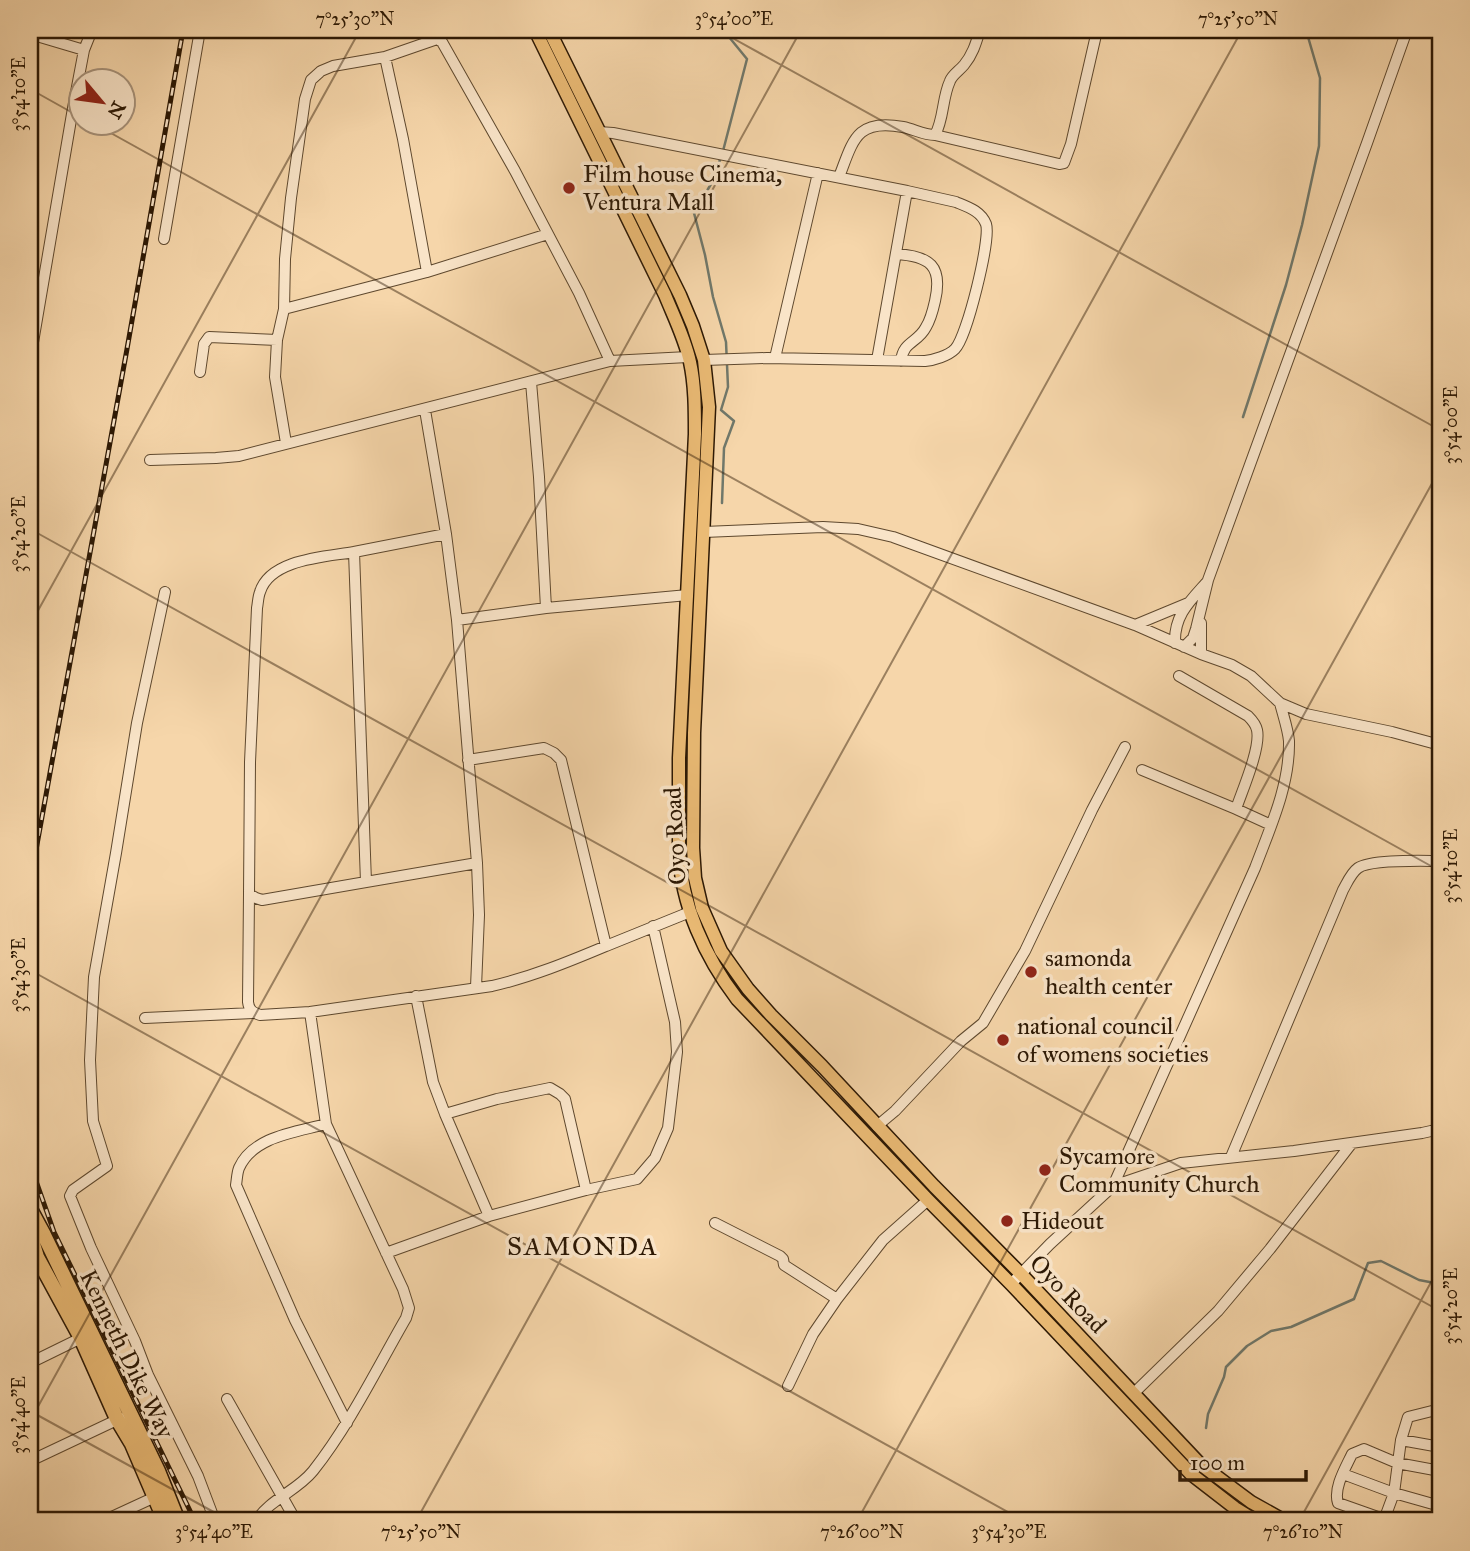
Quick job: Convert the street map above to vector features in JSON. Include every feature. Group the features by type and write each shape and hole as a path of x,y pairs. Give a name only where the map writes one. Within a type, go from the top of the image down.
{"highway":[{"name":"Kenneth Dike Way","path":"30,1209 124,1416 132,1444 165,1521"},
{"name":"Kenneth Dike Way","path":"30,1234 34,1259 158,1471 178,1521"}],"main road":[{"name":"Oyo Road","path":"535,30 665,295 688,357 695,408 695,434 679,758 679,865 690,912 711,960 737,999 1191,1474 1256,1521"},
{"name":"Oyo Road","path":"549,30 680,295 704,360 709,407 692,791 693,848 695,878 702,908 721,951 748,989 1200,1464 1251,1502 1285,1521"}],"street":[{"path":"30,360 73,108 92,30"},
{"path":"164,239 200,30"},
{"path":"935,135 951,78 973,52 980,30"},
{"path":"1180,645 1192,638 1209,580 1407,30"},
{"path":"30,34 85,50"},
{"path":"839,177 853,140 864,129 874,125 905,127 927,135 1064,163 1096,35"},
{"path":"286,443 275,377 277,340 284,309 290,198 305,99 311,80 321,71 333,66 385,57 437,39 442,42 515,171 579,293 610,361"},
{"path":"385,57 427,272"},
{"path":"599,132 613,132 957,202 977,211 986,224 987,242 970,315 961,340 954,350 935,360 704,360"},
{"path":"775,358 818,173"},
{"path":"877,360 907,191"},
{"path":"284,309 427,272 548,234"},
{"path":"896,254 911,254 926,260 937,275 938,285 932,314 926,327 921,335 905,346 901,360"},
{"path":"200,372 204,344 209,337 277,340"},
{"path":"150,460 239,456 610,361 688,357"},
{"path":"531,382 546,608"},
{"path":"425,410 457,620 477,863 479,915 476,987"},
{"path":"705,532 823,527 858,529 893,537 1135,625 1232,665 1251,676 1280,703 1306,714 1440,745"},
{"path":"253,1013 248,1002 250,762 260,590 274,571 285,566 446,534"},
{"path":"354,552 366,882"},
{"path":"1180,645 1175,630 1177,622 1189,602 1209,580"},
{"path":"165,592 136,723 94,977 90,1059 93,1121 107,1166 73,1190 70,1196 148,1375 198,1476 215,1521"},
{"path":"457,620 546,608 688,595"},
{"path":"1135,625 1189,602"},
{"path":"1200,614 1201,654"},
{"path":"1179,676 1248,716 1258,732 1255,753 1236,809"},
{"path":"1011,1284 1113,1186 1255,868 1271,825 1287,774 1289,739 1280,703"},
{"path":"877,1126 895,1111 961,1041 983,1023 1025,951 1125,747"},
{"path":"468,760 544,748 554,752 561,760 606,946"},
{"path":"1142,770 1271,825"},
{"path":"1231,1157 1350,878 1358,868 1371,862 1440,861"},
{"path":"249,894 262,900 477,863"},
{"path":"145,1018 310,1012 509,982 559,965 690,912"},
{"path":"386,1253 489,1216 637,1179 655,1158 668,1128 677,1052 675,1022 653,926"},
{"path":"416,996 433,1082 489,1216"},
{"path":"256,1521 266,1508 311,1473 347,1423 406,1318 409,1308 403,1289 326,1124 310,1012"},
{"path":"445,1114 497,1099 550,1088 555,1090 565,1099 586,1190"},
{"path":"1113,1186 1181,1163 1294,1151 1438,1129 1440,1109"},
{"path":"326,1124 274,1138 257,1146 246,1156 238,1170 236,1185 295,1320 347,1423"},
{"path":"1133,1393 1218,1311 1352,1143"},
{"path":"788,1385 813,1334 837,1299 883,1240 928,1200"},
{"path":"715,1223 780,1256 784,1265 837,1299"},
{"path":"30,1363 81,1338"},
{"path":"227,1399 296,1521"},
{"path":"1440,1409 1408,1417 1401,1440 1397,1463 1394,1493 1387,1520 1338,1503 1336,1497 1352,1454 1364,1449 1397,1463 1440,1472"},
{"path":"30,1461 124,1416"},
{"path":"1401,1440 1440,1447"},
{"path":"1343,1474 1440,1506"},
{"path":"103,1521 155,1497"}],"waterway":[{"path":"711,30 729,37 747,59 723,151"},
{"path":"1243,417 1286,285 1319,146 1320,78 1306,30"},
{"path":"721,157 711,184 694,213 726,342 728,387 721,410 734,421 724,448 722,503"},
{"path":"1206,1428 1208,1414 1226,1367 1247,1346 1271,1331 1291,1327 1354,1299 1368,1263 1381,1261 1419,1280 1440,1284"}],"railway":[{"path":"30,883 183,30"},
{"path":"30,1164 54,1232 195,1521"}],"place":[{"name":"Film house Cinema, Ventura Mall","path":"569,188"},
{"name":"samonda health center","path":"1031,972"},
{"name":"national council of womens societies","path":"1003,1040"},
{"name":"Sycamore Community Church","path":"1045,1170"},
{"name":"Hideout","path":"1007,1221"}],"district":[{"name":"SAMONDA","path":"583,1246"}]}
